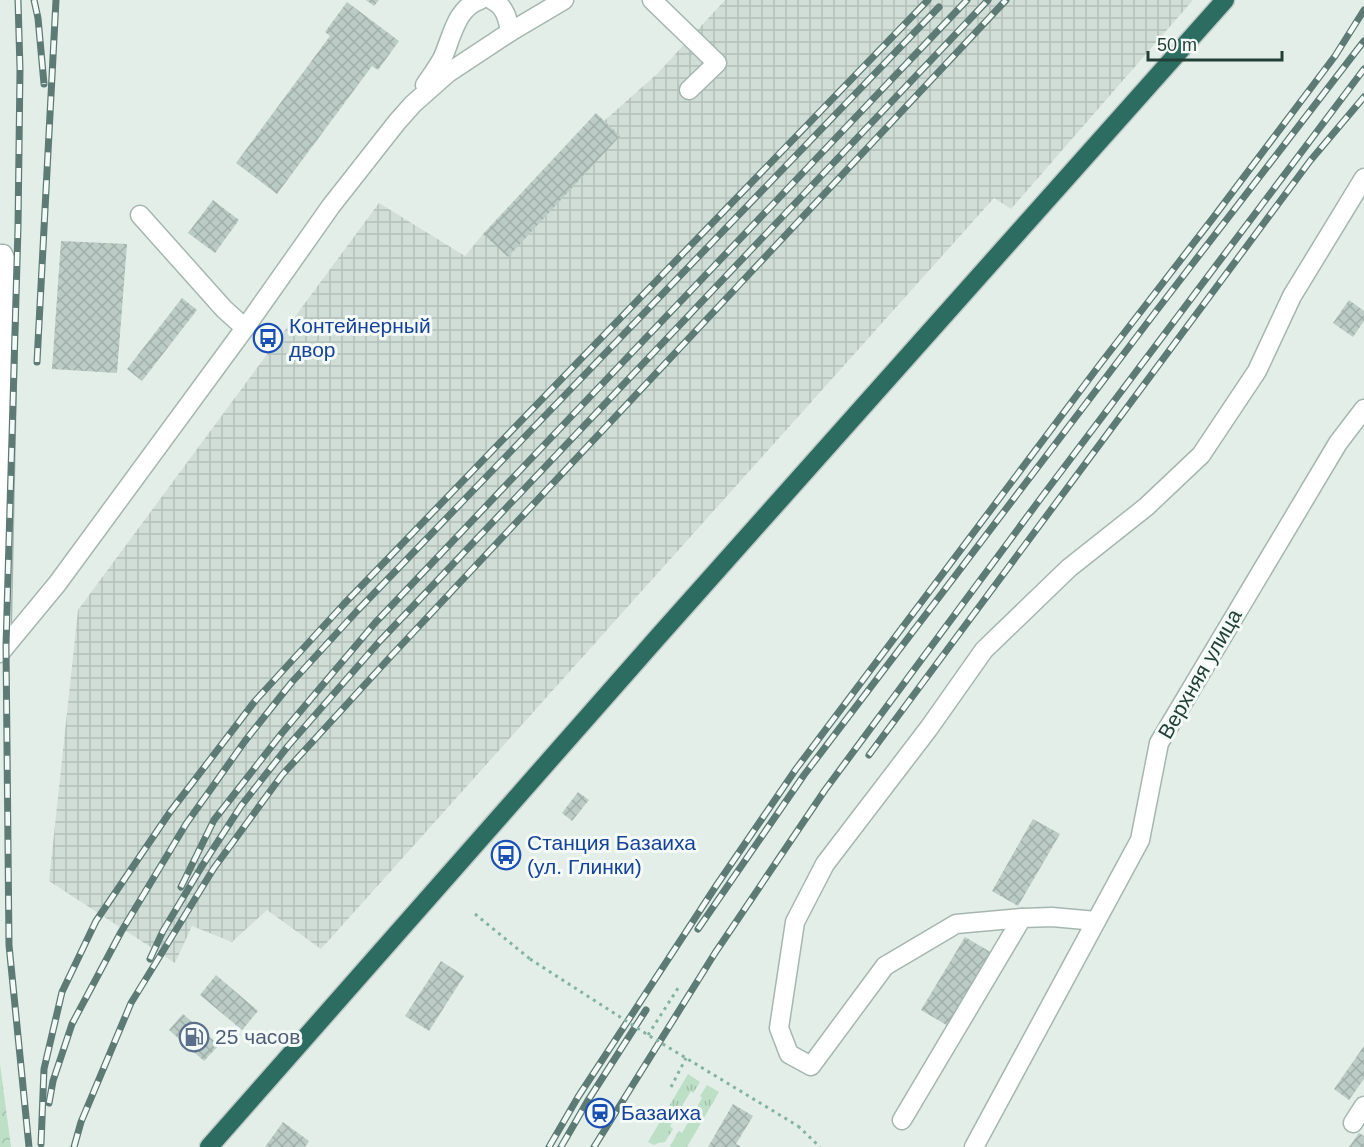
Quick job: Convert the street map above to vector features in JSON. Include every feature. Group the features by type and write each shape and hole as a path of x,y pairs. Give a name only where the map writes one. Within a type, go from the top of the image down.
{"highway":[{"path":"209,1147 649,647 1225,0"}],"street":[{"path":"1,652 57,584 337,199 413,104 442,58 463,11 480,0"},
{"path":"492,0 503,8 510,32"},
{"path":"413,104 448,73 564,0"},
{"path":"652,0 717,63 689,90"},
{"path":"1096,921 1052,917 956,924 885,966 811,1066 789,1054 779,1028 795,922 825,864 929,728 984,650 1069,568 1146,507 1201,455 1257,371 1292,296 1364,178"},
{"path":"140,215 224,309 245,328"},
{"path":"1,254 9,267 1,652"},
{"name":"Верхняя улица","path":"974,1147 1140,840 1159,743 1338,443 1364,409"},
{"path":"902,1120 1022,918"},
{"path":"1353,1123 1364,1106"}],"path":[{"path":"475,914 530,959 648,1035 798,1126 820,1147"},
{"path":"648,1035 680,985"},
{"path":"671,1087 686,1058"}],"shaded area":[{"path":"725,0 1193,0 1011,209 994,198 321,949 267,910 232,942 192,926 175,963 49,881 78,610 379,203 465,256 483,234 658,73"}],"green space":[{"path":"0,1064 11,1147 0,1147"},
{"path":"688,1074 700,1082 693,1093 691,1091 670,1126 673,1129 665,1142 654,1145 648,1142"},
{"path":"707,1085 719,1092 687,1147 671,1147 679,1131 682,1133"}],"building":[{"path":"366,0 379,0 374,6"},
{"path":"347,2 399,41 378,70 372,66 277,194 236,163 330,36 325,32"},
{"path":"596,113 620,136 508,257 483,234"},
{"path":"213,200 239,220 215,253 188,233"},
{"path":"61,241 127,244 117,373 52,369"},
{"path":"182,298 197,310 142,381 127,369"},
{"path":"1349,300 1364,311 1364,321 1353,337 1333,323"},
{"path":"578,792 589,800 572,821 562,813"},
{"path":"1033,819 1060,834 1018,906 992,891"},
{"path":"965,937 992,953 948,1026 921,1010"},
{"path":"441,961 464,976 429,1031 405,1016"},
{"path":"216,975 258,1011 242,1030 200,995"},
{"name":"25 часов","path":"183,1014 219,1045 204,1061 169,1030"},
{"path":"1364,1046 1364,1079 1349,1100 1334,1089"},
{"name":"Базаиха","path":"733,1104 753,1116 736,1144 742,1147 708,1147"},
{"path":"283,1122 309,1141 305,1147 265,1147"},
{"path":"1359,1133 1364,1136 1364,1147 1349,1147"}],"railway":[{"path":"18,0 20,69 18,227 6,646 9,945 29,1147"},
{"path":"34,0 38,18 44,84"},
{"path":"37,362 56,0"},
{"path":"41,1144 44,1069 62,992 96,921 170,812 255,701 343,605 928,0"},
{"path":"181,887 214,820 282,733 375,623 967,0"},
{"path":"150,959 163,931 202,866 241,806 288,746 379,642 988,0"},
{"path":"74,1147 81,1122 131,1003 214,868 282,775 1006,0"},
{"path":"49,1103 53,1081 72,1024 121,932 186,824 245,741 292,682 357,611 939,7"},
{"path":"549,1147 578,1097 716,886 796,769 1335,56 1364,10"},
{"path":"698,929 804,775 1364,41"},
{"path":"594,1147 715,953 825,790 1038,502 1364,69"},
{"path":"869,755 1310,161 1364,97"},
{"path":"561,1147 646,1010"}],"place":[{"name":"Контейнерный двор","path":"268,338"},
{"name":"Станция Базаиха (ул. Глинки)","path":"506,855"},
{"name":"25 часов","path":"194,1037"},
{"name":"Базаиха","path":"600,1113"}]}
